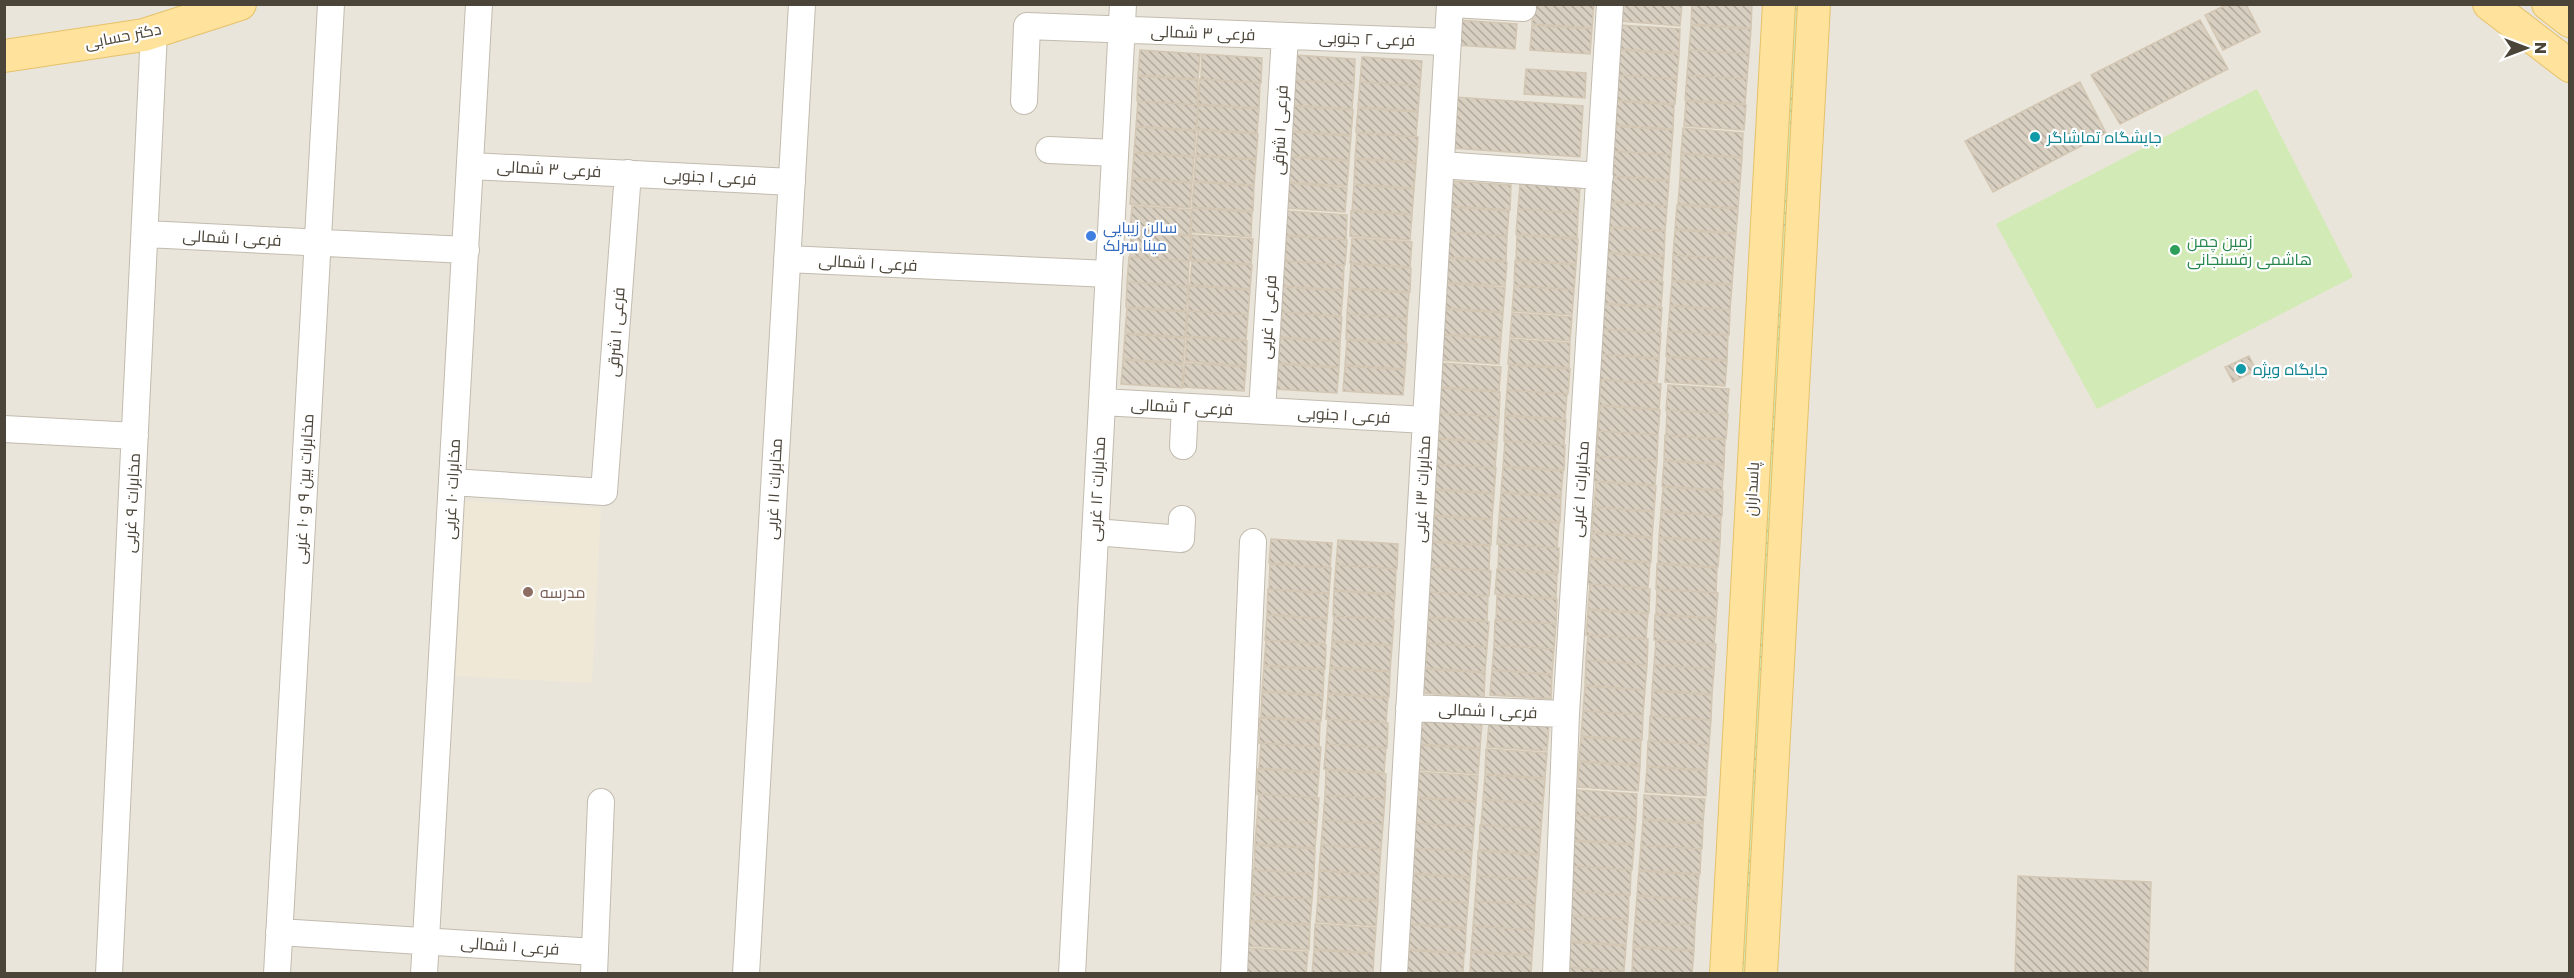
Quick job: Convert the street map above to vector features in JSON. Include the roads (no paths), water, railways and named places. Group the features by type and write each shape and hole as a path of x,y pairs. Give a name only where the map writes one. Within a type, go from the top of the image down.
{"main road":[{"name":"دکتر حسابی","path":"4,56 154,32 240,4"},
{"name":"پاسداران","path":"1726,974 1779,4"},
{"path":"1761,974 1814,4"},
{"path":"2489,4 2570,66"},
{"path":"2548,4 2570,21"}],"street":[{"name":"مخابرات بین ۹ و ۱۰ غربی","path":"277,974 331,4"},
{"name":"مخابرات ۱۰ غربی","path":"424,974 479,4"},
{"name":"مخابرات ۱۱ غربی","path":"746,974 802,4"},
{"name":"مخابرات ۱۲ غربی","path":"1072,974 1123,4"},
{"path":"1451,4 1523,8"},
{"name":"مخابرات ۱۳ غربی","path":"1394,974 1451,4"},
{"name":"مخابرات ۱ غربی","path":"1556,974 1566,714 1610,4"},
{"name":"فرعی ۳ شمالی","path":"1024,101 1027,26 1285,36"},
{"name":"مخابرات ۹ غربی","path":"109,974 154,32"},
{"name":"فرعی ۲ جنوبی","path":"1285,36 1448,42"},
{"name":"فرعی ۱ شرقی","path":"1274,224 1285,36"},
{"path":"1049,150 1115,153"},
{"path":"1441,165 1600,176"},
{"name":"فرعی ۳ شمالی","path":"471,166 628,173"},
{"name":"فرعی ۱ جنوبی","path":"628,173 792,182"},
{"name":"فرعی ۱ شرقی","path":"452,482 604,492 628,173"},
{"name":"فرعی ۱ غربی","path":"1262,411 1274,224"},
{"name":"فرعی ۱ شمالی","path":"146,234 318,243"},
{"path":"318,243 465,250"},
{"name":"فرعی ۱ شمالی","path":"787,259 1108,274"},
{"name":"فرعی ۲ شمالی","path":"1102,402 1262,411"},
{"path":"1183,446 1185,407"},
{"name":"فرعی ۱ جنوبی","path":"1262,411 1426,420"},
{"path":"4,429 135,436"},
{"path":"1095,532 1180,539 1182,519"},
{"path":"1234,974 1253,542"},
{"name":"فرعی ۱ شمالی","path":"1409,708 1566,714"},
{"path":"594,963 601,802"},
{"path":"279,932 426,941"},
{"name":"فرعی ۱ شمالی","path":"426,941 594,963"}],"place":[{"name":"جایشگاه تماشاگر","path":"2035,137"},
{"name":"سالن زیبایی مینا سرلک","path":"1091,236"},
{"name":"زمین چمن هاشمی رفسنجانی","path":"2175,250"},
{"name":"جایگاه ویژه","path":"2241,369"},
{"name":"مدرسه","path":"528,592"}]}
